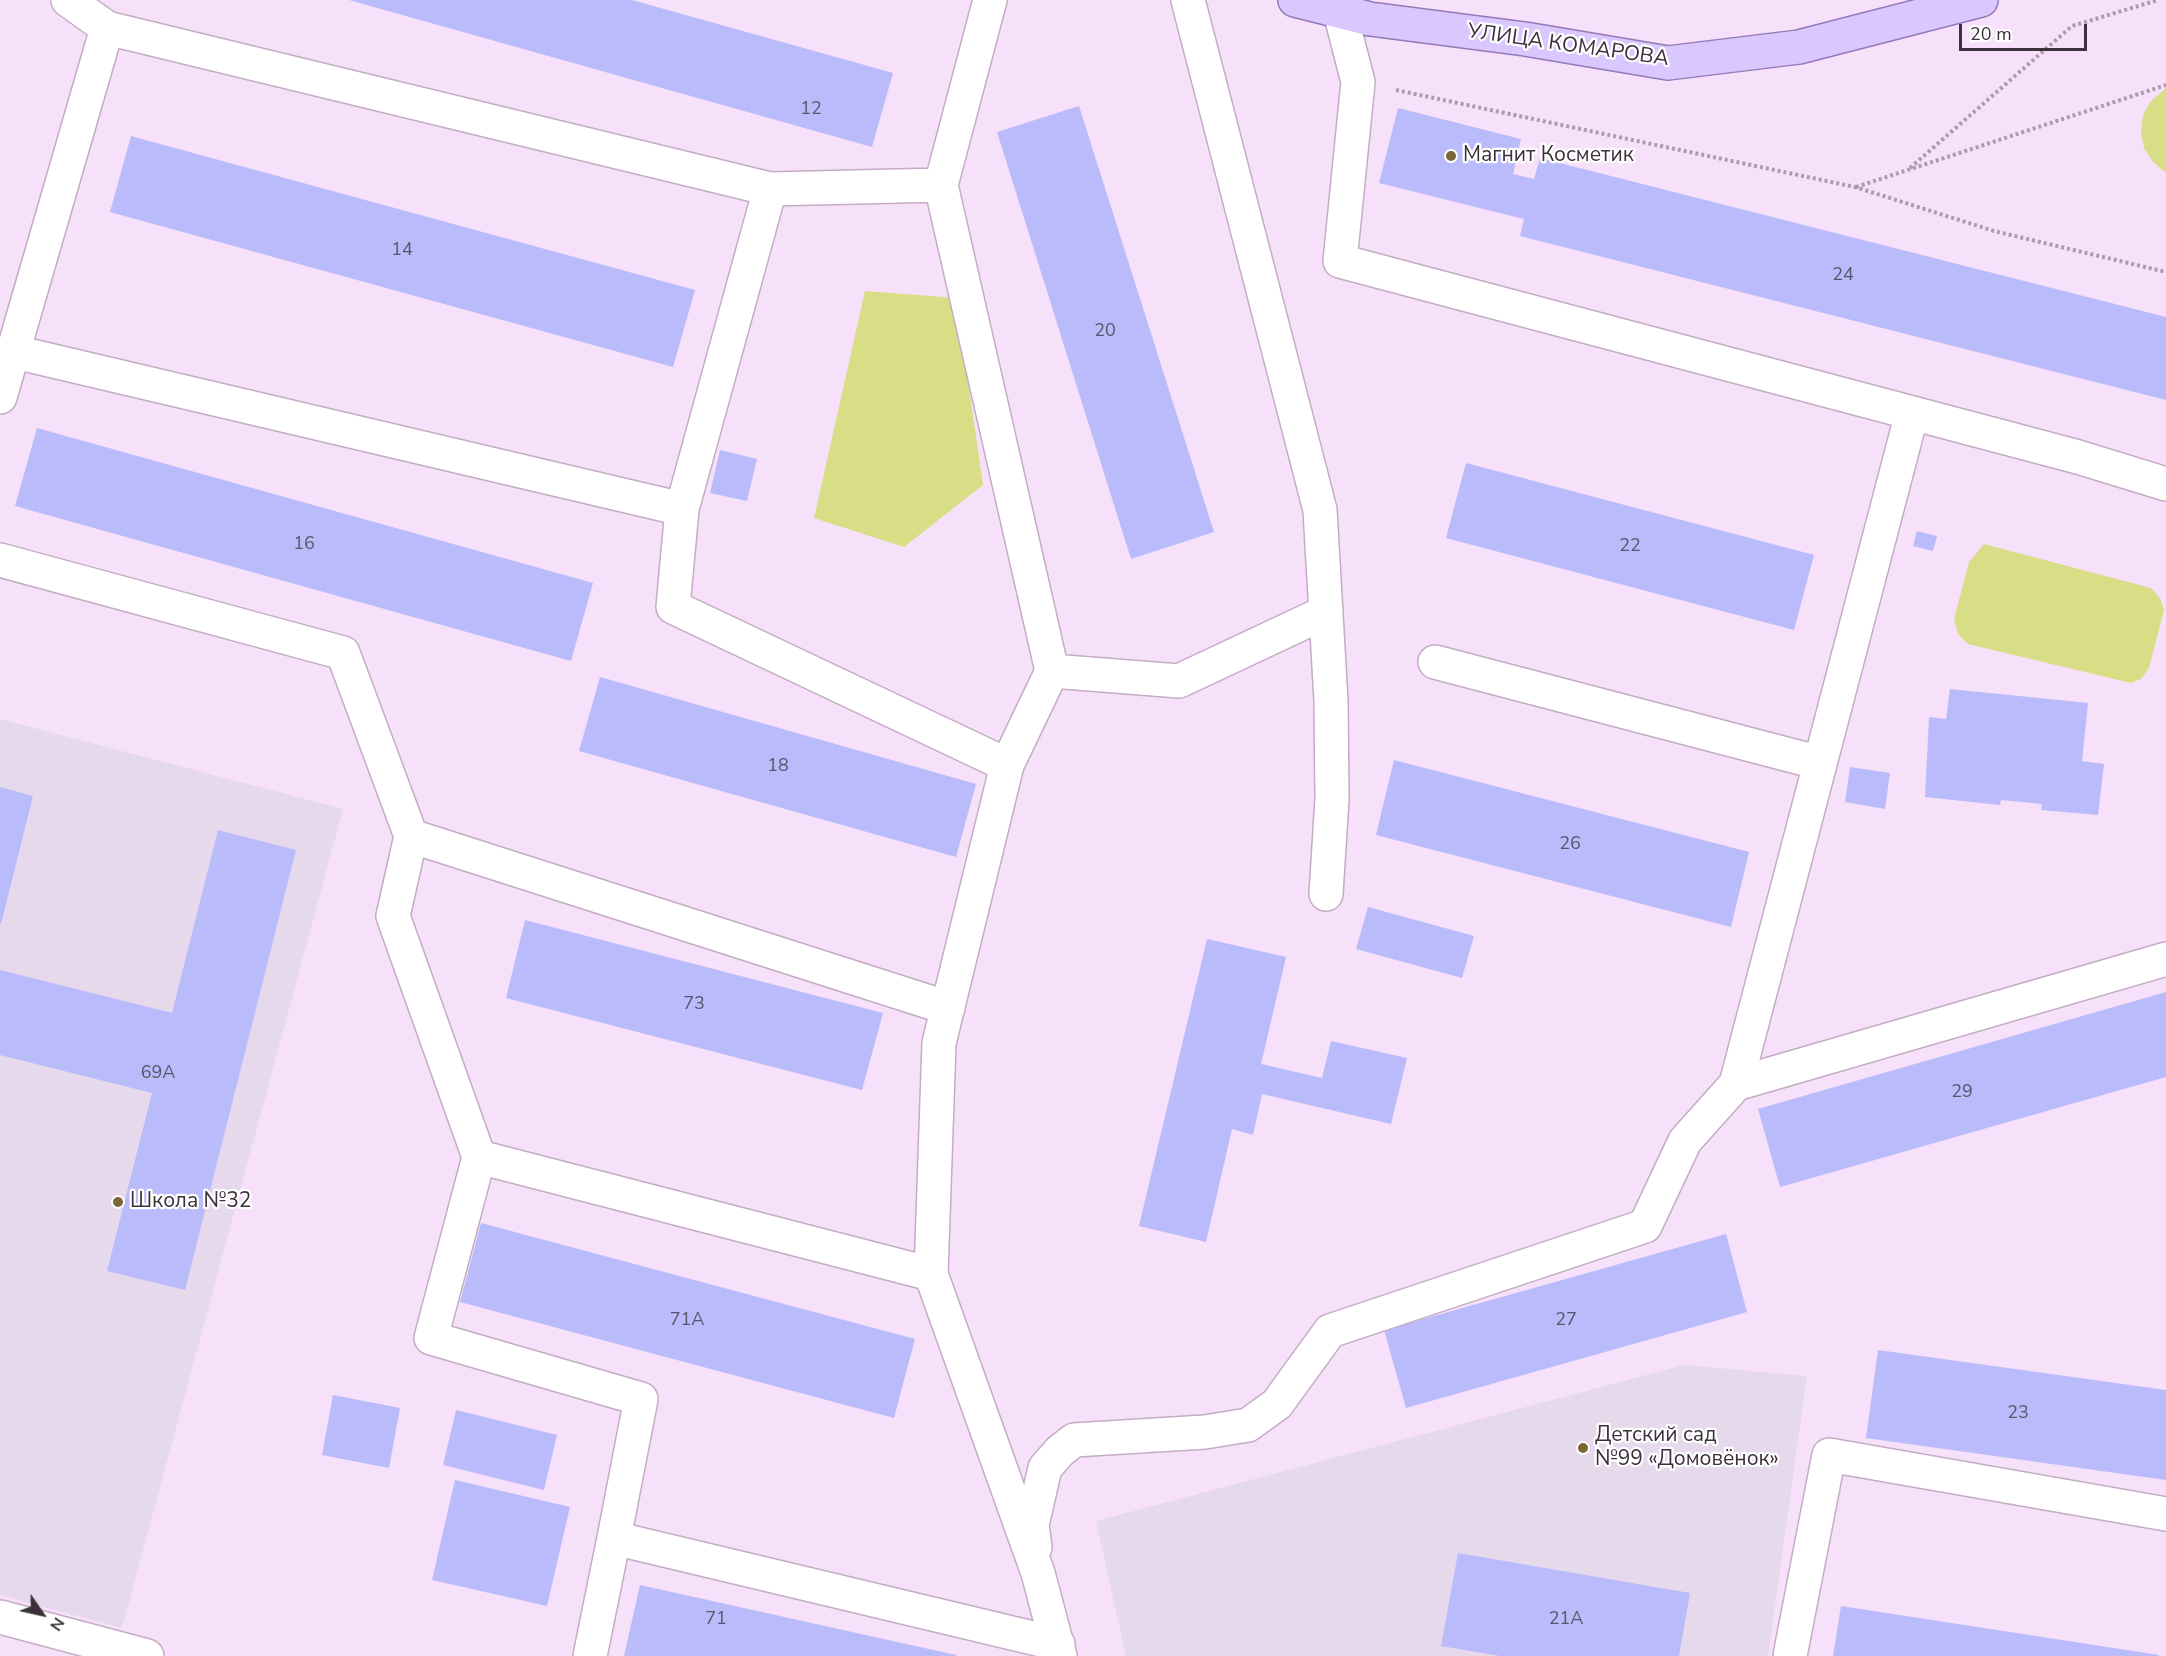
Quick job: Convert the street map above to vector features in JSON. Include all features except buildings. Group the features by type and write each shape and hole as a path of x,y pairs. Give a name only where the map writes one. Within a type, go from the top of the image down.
{"main road":[{"name":"УЛИЦА КОМАРОВА","path":"1295,0 1370,19 1525,39 1668,63 1799,47 1982,0"}],"street":[{"path":"68,0 107,28 770,189 940,185"},
{"path":"614,1538 1059,1650 1038,1574 931,1274 939,1043 1007,765 1052,671 940,185 990,0"},
{"path":"1188,0 1320,510 1331,701 1332,799 1326,894"},
{"path":"1340,12 1358,82 1340,261 2078,457 2166,484"},
{"path":"0,397 15,352 107,28"},
{"path":"770,189 682,509 673,607 1007,765"},
{"path":"15,352 682,509"},
{"path":"1038,1574 1032,1525 1045,1468 1060,1451 1074,1440 1205,1432 1248,1425 1277,1404 1330,1331 1645,1226 1685,1141 1736,1084 1912,413"},
{"path":"0,560 344,652 411,836 393,916 479,1157 431,1338 641,1399 590,1656"},
{"path":"1052,671 1179,681 1326,612"},
{"path":"1435,662 1820,763"},
{"path":"411,836 948,1008"},
{"path":"1736,1084 2166,959"},
{"path":"479,1157 931,1274"},
{"path":"1790,1656 1829,1455 2166,1514"},
{"path":"0,1617 112,1652 147,1656"}],"path":[{"path":"1908,171 2072,26 2158,0"},
{"path":"1358,82 1855,187 1994,231 2166,272"},
{"path":"1855,187 2166,85"}],"shaded area":[{"name":"Школа №32","path":"0,719 343,809 122,1628 0,1595"},
{"name":"Детский сад №99 «Домовёнок»","path":"1684,1365 1807,1376 1768,1656 1126,1656 1096,1521"}],"green space":[{"path":"2166,88 2166,173 2153,162 2144,148 2141,132 2143,115 2151,101"},
{"path":"865,291 956,298 983,485 904,547 814,518"},
{"path":"1984,544 2151,588 2160,598 2164,610 2149,668 2141,679 2131,683 1968,644 1958,634 1954,619 1969,562"}],"place":[{"name":"Магнит Косметик","path":"1451,156"},
{"name":"Школа №32","path":"118,1202"},
{"name":"Детский сад №99 «Домовёнок»","path":"1583,1448"}]}
